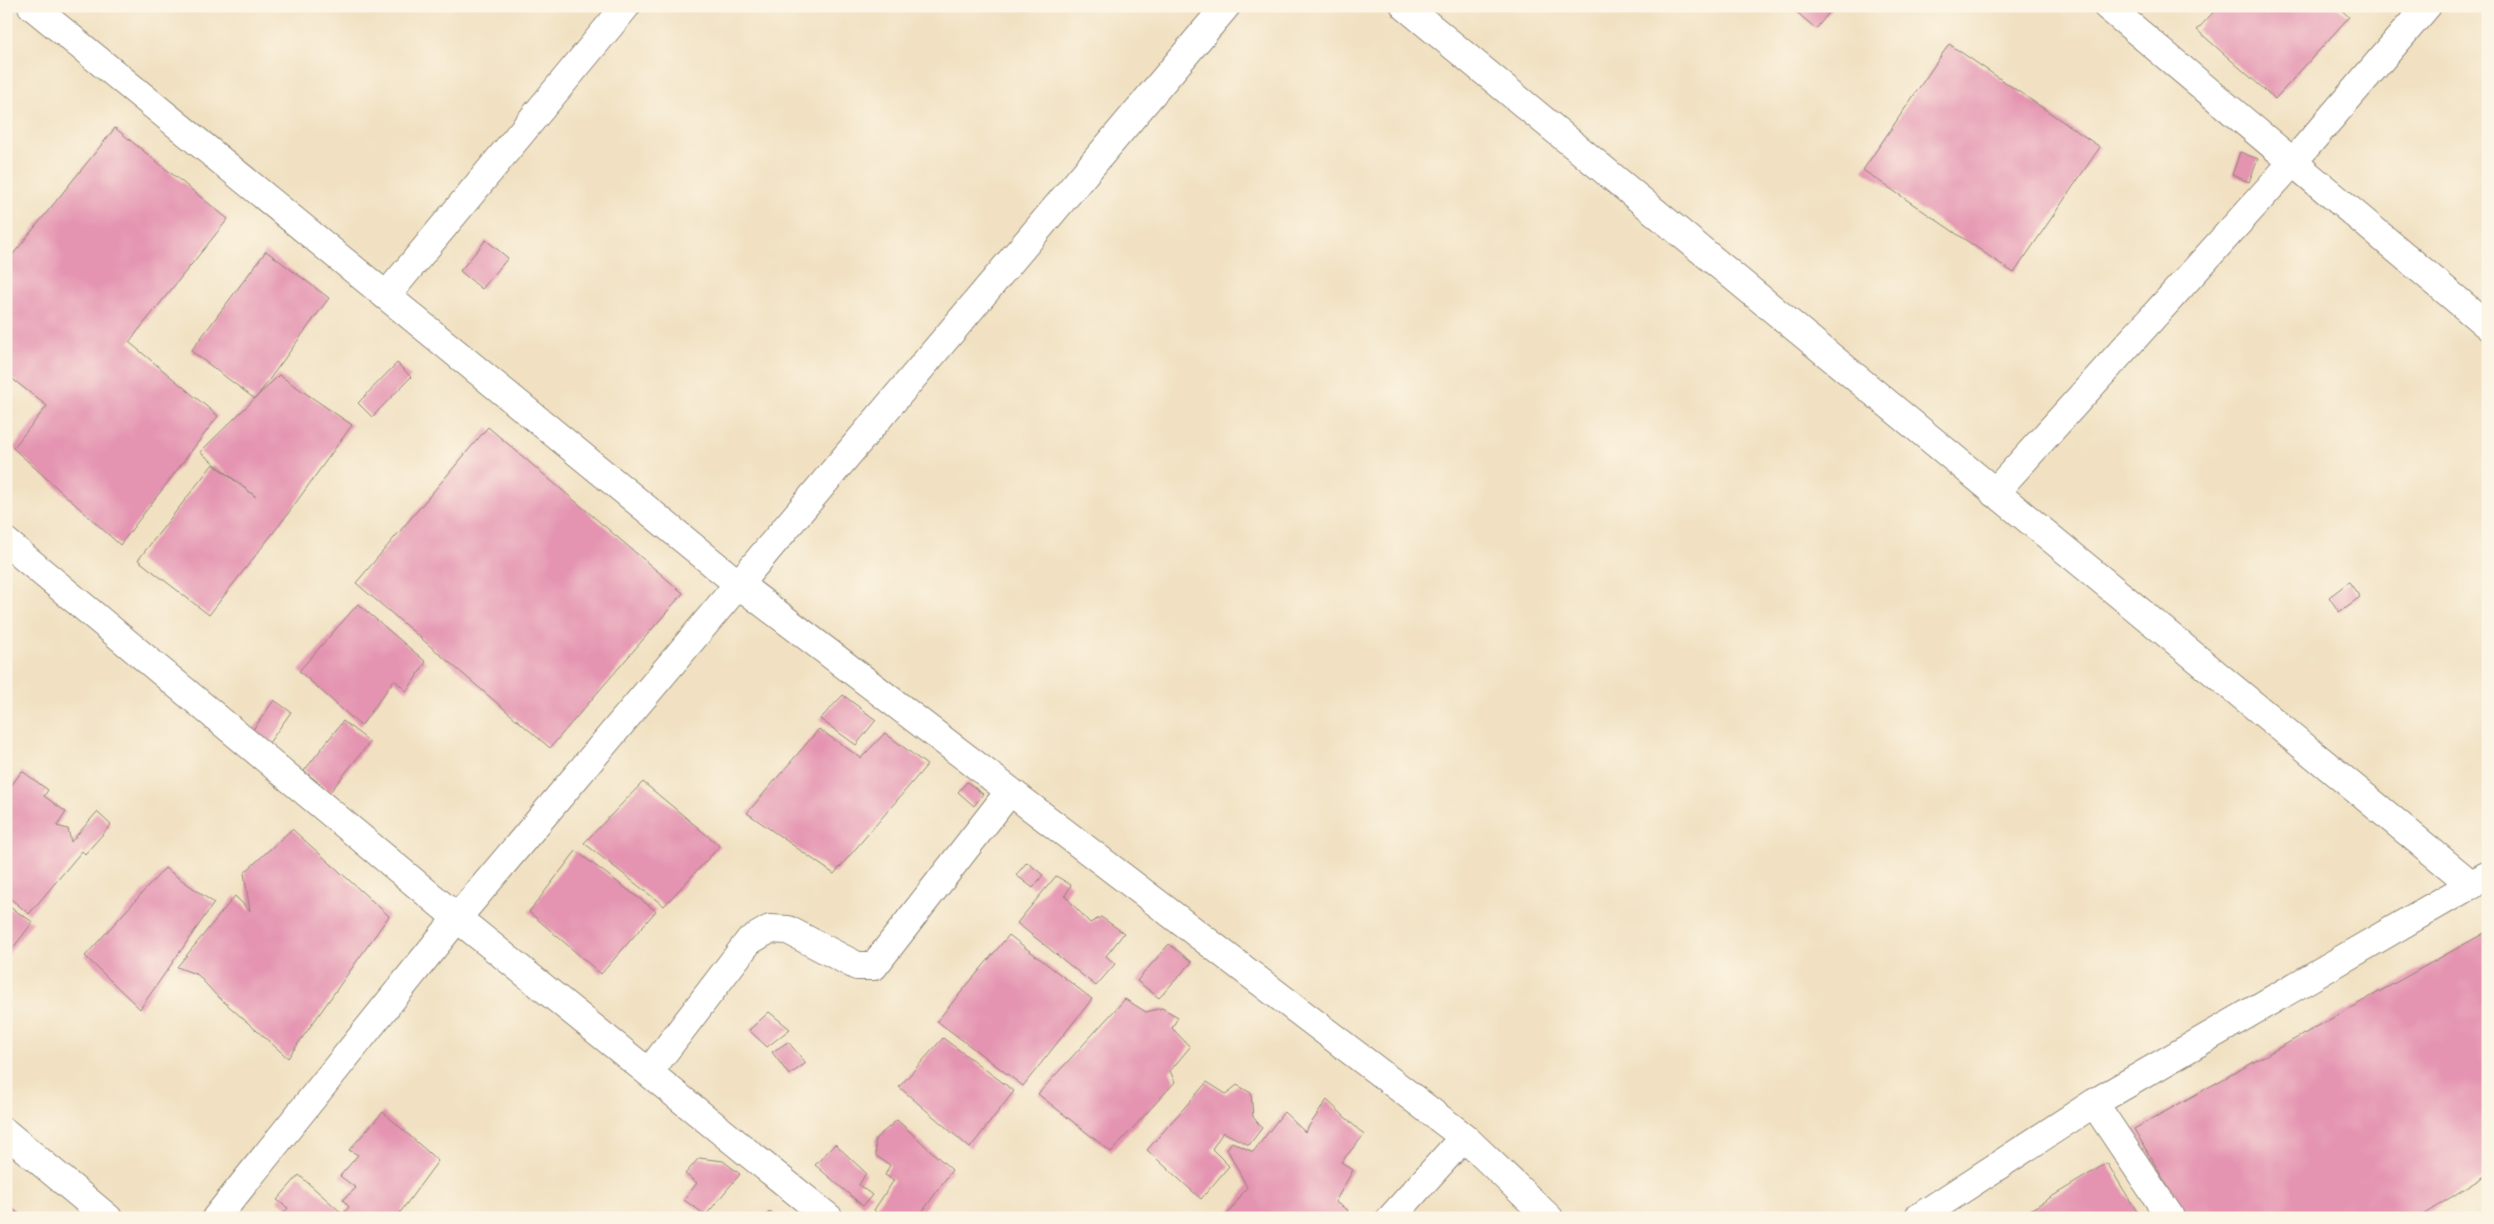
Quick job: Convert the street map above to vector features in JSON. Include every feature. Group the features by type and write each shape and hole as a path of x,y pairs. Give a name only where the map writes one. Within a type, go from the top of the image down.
{"street":[{"path":"32,6 737,584 1464,1137 1549,1218"},
{"path":"386,296 626,6"},
{"path":"216,1218 457,918 1226,6"},
{"path":"1405,6 1994,493 2480,880 2094,1103 1918,1218"},
{"path":"2107,6 2488,326"},
{"path":"1994,493 2293,162 2427,6"},
{"path":"6,542 457,918 829,1218"},
{"path":"649,1072 749,941 770,929 788,930 856,966 874,966 1010,791"},
{"path":"2094,1103 2171,1218"},
{"path":"1391,1218 1464,1137"},
{"path":"9,1143 108,1218"}],"building":[{"path":"1790,6 1834,6 1816,29"},
{"path":"2219,6 2337,6 2349,17 2275,99 2197,30"},
{"path":"1949,44 2100,147 2014,273 1863,170"},
{"path":"115,128 228,219 129,342 218,416 120,545 13,448 47,406 6,374 6,263"},
{"path":"2240,152 2258,159 2249,182 2232,175"},
{"path":"486,240 508,258 482,289 460,271"},
{"path":"266,251 329,298 255,399 191,351"},
{"path":"397,363 411,377 372,417 358,403"},
{"path":"279,375 352,425 284,519 209,615 138,560 213,464 256,497 200,452"},
{"path":"488,427 683,593 550,748 356,583"},
{"path":"2349,582 2360,597 2339,612 2329,597"},
{"path":"358,604 426,662 407,691 394,680 361,726 299,671"},
{"path":"843,695 876,720 856,745 820,719"},
{"path":"274,700 291,712 269,743 252,731"},
{"path":"343,721 370,742 330,792 304,771"},
{"path":"819,729 861,758 885,733 927,765 834,874 747,813"},
{"path":"22,771 48,790 44,796 66,812 57,826 68,829 71,842 97,812 111,825 85,854 82,851 29,914 6,895 6,793"},
{"path":"643,782 720,846 664,906 584,843"},
{"path":"967,782 983,794 974,806 958,792"},
{"path":"292,829 389,916 288,1058 215,994 198,975 177,967 235,896 250,911 244,873"},
{"path":"576,851 656,911 601,974 529,912"},
{"path":"1027,862 1043,875 1033,888 1016,875"},
{"path":"165,868 214,903 140,1009 85,956"},
{"path":"1056,876 1071,885 1065,896 1090,923 1101,917 1124,933 1106,956 1115,964 1096,986 1017,923"},
{"path":"11,908 33,922 6,957 6,914"},
{"path":"2488,931 2488,1174 2418,1218 2186,1218 2134,1129"},
{"path":"1009,935 1092,999 1023,1086 937,1021"},
{"path":"1169,944 1192,962 1159,998 1137,981"},
{"path":"1125,999 1146,1012 1162,1008 1178,1017 1172,1028 1190,1047 1170,1071 1175,1082 1111,1152 1038,1094"},
{"path":"769,1012 790,1029 767,1047 749,1030"},
{"path":"943,1038 1014,1091 970,1148 899,1087"},
{"path":"788,1042 806,1063 789,1075 772,1052"},
{"path":"1207,1082 1226,1094 1237,1085 1251,1093 1253,1117 1262,1128 1249,1145 1223,1132 1212,1149 1229,1166 1201,1199 1147,1150"},
{"path":"1327,1100 1364,1135 1341,1162 1353,1170 1335,1202 1348,1210 1342,1218 1225,1218 1247,1187 1227,1149 1232,1142 1253,1152 1284,1112 1305,1132"},
{"path":"383,1112 438,1161 396,1218 280,1218 288,1208 277,1200 299,1175 343,1214 349,1207 343,1200 356,1188 340,1176 358,1155 349,1150"},
{"path":"897,1120 952,1170 918,1218 882,1218 874,1210 894,1180 885,1175 890,1165 876,1156 875,1139"},
{"path":"835,1144 866,1173 859,1185 872,1195 863,1206 815,1165"},
{"path":"699,1158 723,1161 740,1174 706,1215 684,1200 697,1183 685,1174"},
{"path":"2107,1163 2141,1218 2017,1218"},
{"path":"6,1203 23,1218 6,1218"},
{"path":"770,1211 778,1218 765,1218"}]}
